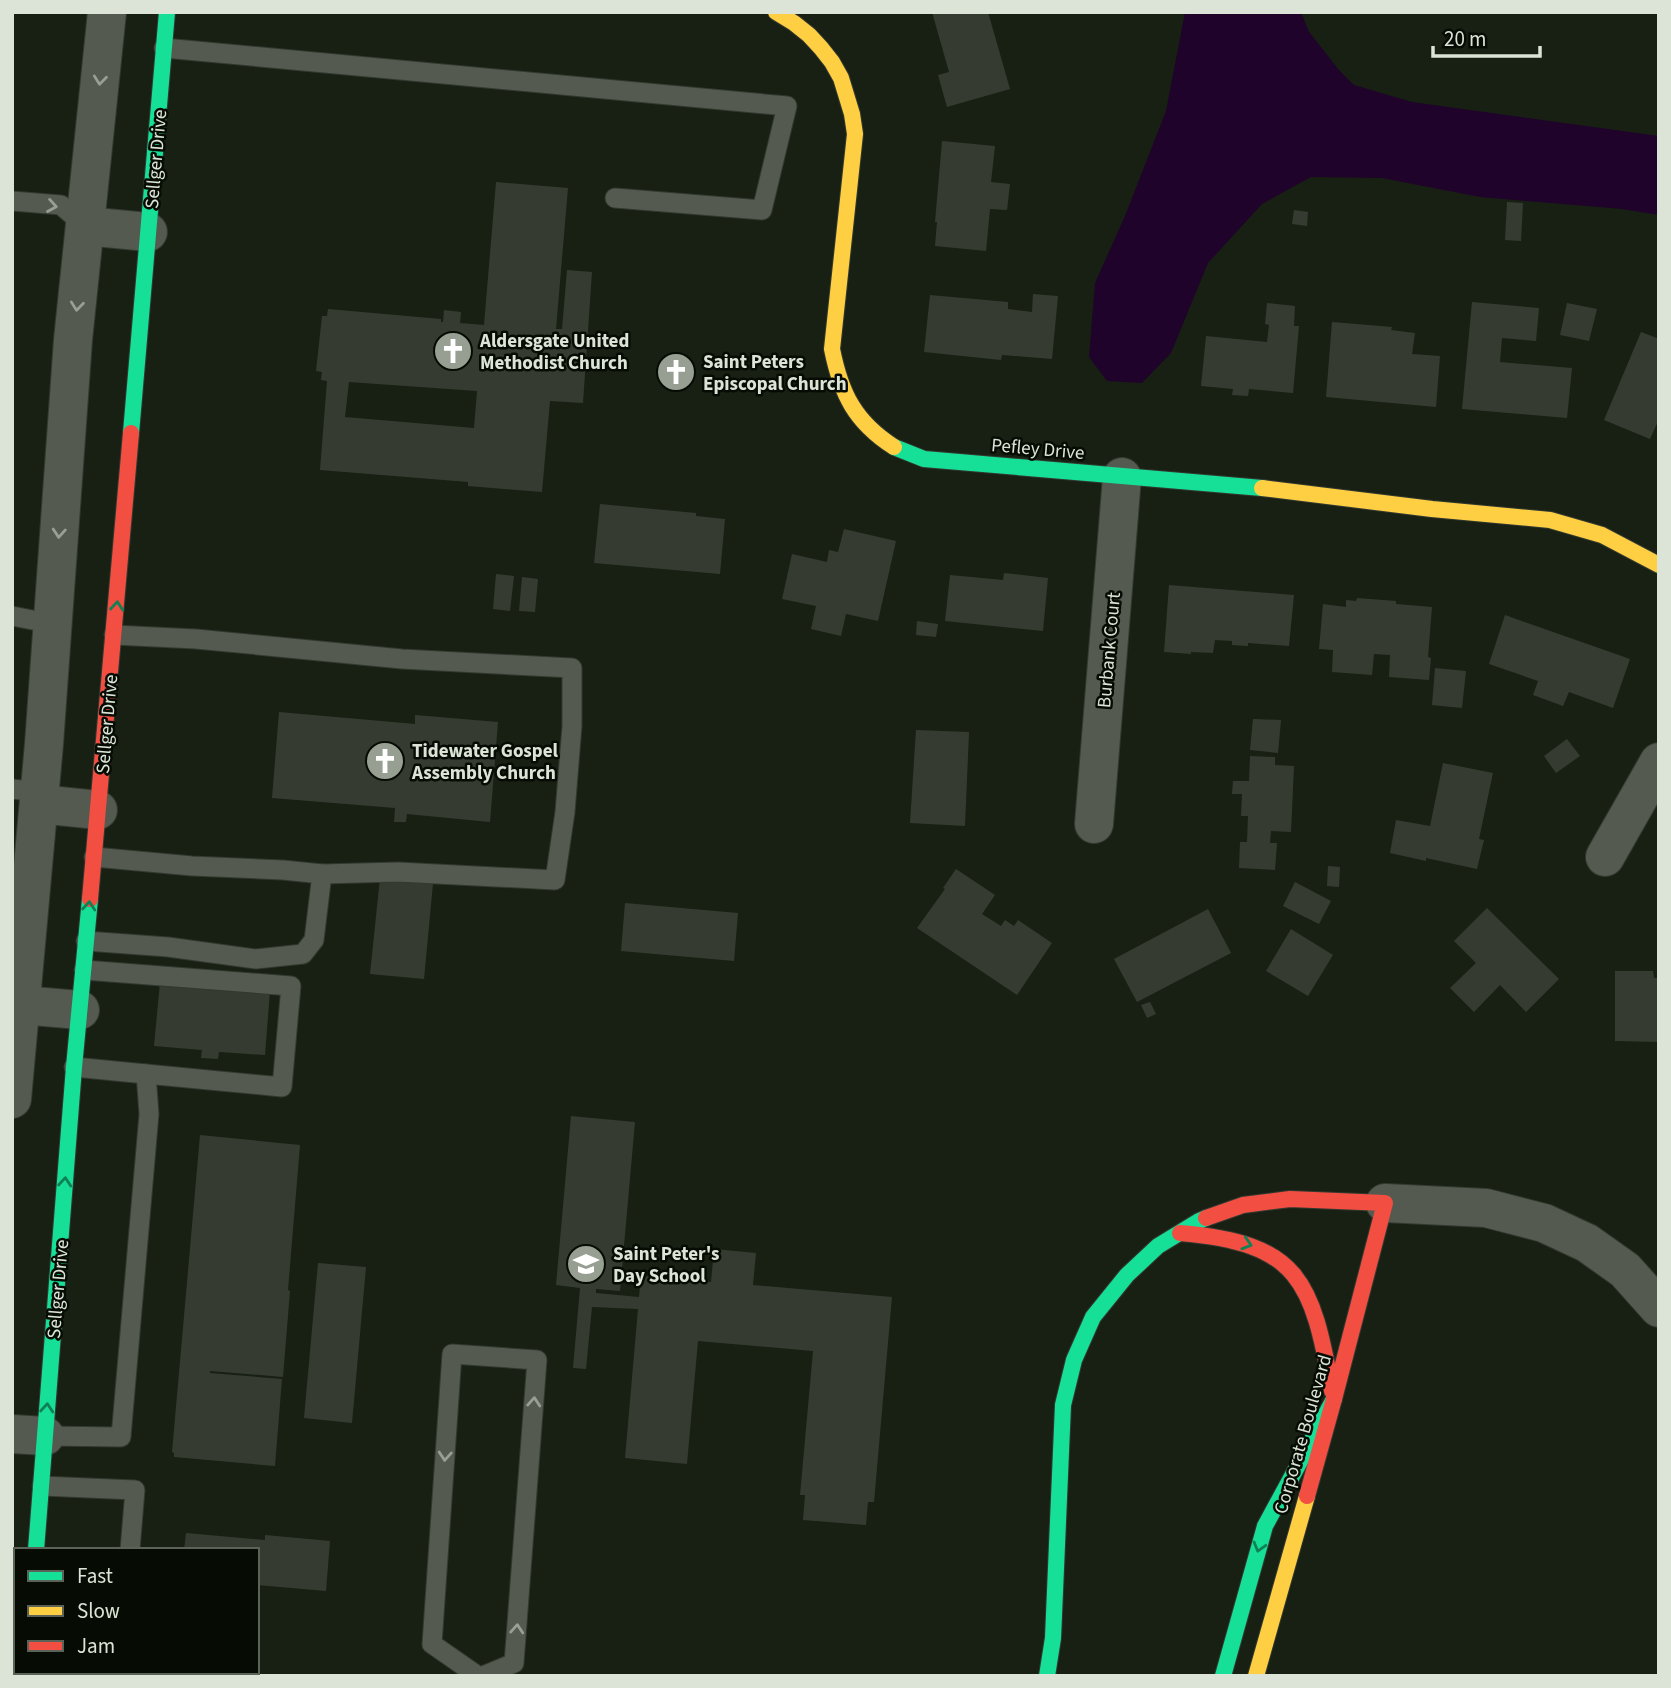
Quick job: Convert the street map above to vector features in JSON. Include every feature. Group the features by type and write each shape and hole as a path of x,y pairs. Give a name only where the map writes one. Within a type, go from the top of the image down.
{"street":[{"path":"12,1099 22,876 53,624 73,340 107,12"},
{"name":"Sellger Drive","path":"36,1548 41,1486 29,1435 84,970 167,12"},
{"name":"Pefley Drive","path":"776,12 806,32 829,57 843,81 853,114 855,134 832,349 836,375 848,404 868,429 894,448 924,459 1265,488 1432,509 1550,520 1602,535 1659,565"},
{"path":"85,226 148,232"},
{"name":"Burbank Court","path":"1094,824 1122,477"},
{"path":"1605,857 1659,762"},
{"path":"30,794 98,810"},
{"path":"17,1005 80,1010"},
{"path":"1047,1676 1054,1638 1063,1405 1074,1360 1093,1317 1127,1275 1158,1246 1199,1221 1243,1205 1290,1199 1486,1208 1544,1223 1587,1243 1625,1270 1659,1308"},
{"name":"Corporate Boulevard","path":"1256,1676 1334,1399 1385,1203"},
{"path":"1180,1233 1216,1235 1255,1245 1281,1260 1301,1283 1314,1308 1334,1399 1265,1526 1223,1676"}],"lane":[{"path":"164,48 787,106 762,210 615,198"},
{"path":"12,201 61,205 85,226"},
{"path":"12,616 53,624"},
{"path":"94,857 322,874 398,872 555,880 565,812 572,726 572,668 402,659 196,639 114,635"},
{"path":"86,941 168,947 256,959 303,954 314,940 322,874"},
{"path":"74,1066 282,1087 291,986 84,970"},
{"path":"29,1435 121,1437 149,1114 146,1074"},
{"path":"452,1354 537,1360 514,1662 481,1676 432,1644 452,1354"},
{"path":"41,1486 135,1490 130,1548"}],"shaded area":[{"path":"1185,12 1301,12 1309,32 1354,85 1412,102 1659,136 1659,215 1622,209 1480,197 1382,178 1311,177 1262,204 1208,263 1171,353 1142,383 1107,381 1089,357 1095,283 1125,216 1166,111"}],"building":[{"path":"932,12 988,12 1010,89 947,107 938,75 949,72"},
{"path":"942,141 995,146 991,182 1010,184 1007,210 990,209 986,251 935,246"},
{"name":"Aldersgate United Methodist Church","path":"496,182 568,188 556,329 562,329 567,270 592,272 583,403 550,401 542,492 468,486 468,482 320,470 327,381 321,380 322,372 316,371 322,316 327,316 328,309 441,319 441,322 444,310 461,312 460,323 484,325","holes":["349,382 477,391 474,428 345,417"]},
{"path":"1507,202 1523,203 1521,241 1505,240"},
{"path":"1294,210 1308,212 1307,226 1292,224"},
{"path":"1033,294 1058,296 1052,359 1002,355 1001,360 924,352 930,295 1008,302 1008,309 1032,312"},
{"path":"1472,302 1539,308 1536,341 1502,338 1500,362 1572,368 1567,418 1462,409"},
{"path":"1267,303 1295,306 1294,326 1299,326 1293,393 1249,389 1248,396 1232,395 1233,389 1201,386 1206,336 1267,342"},
{"path":"1567,303 1597,309 1589,341 1560,335"},
{"path":"1332,322 1392,327 1391,330 1415,333 1412,354 1440,356 1436,407 1326,397"},
{"path":"1641,332 1657,338 1659,333 1659,419 1650,439 1604,420"},
{"path":"600,504 696,513 696,516 725,519 720,574 594,563"},
{"path":"844,529 896,541 878,621 846,614 841,636 811,629 816,606 782,599 792,554 827,562 829,550 838,552"},
{"path":"1004,573 1048,578 1043,631 945,621 950,575 1003,580"},
{"path":"496,574 514,576 510,611 493,609"},
{"path":"522,577 538,579 535,612 519,611"},
{"path":"1169,585 1294,595 1289,646 1248,643 1248,646 1232,645 1232,641 1215,640 1213,653 1164,652"},
{"path":"1357,598 1432,607 1429,680 1389,677 1390,655 1374,654 1372,675 1332,672 1333,650 1319,649 1323,604 1346,607 1346,600 1356,601"},
{"path":"1505,615 1630,659 1613,708 1569,692 1563,706 1533,695 1538,681 1489,664"},
{"path":"917,621 938,624 936,637 916,635"},
{"path":"1435,668 1466,671 1462,708 1432,705"},
{"name":"Tidewater Gospel Assembly Church","path":"279,712 415,724 415,715 498,722 490,822 407,814 406,822 394,822 395,808 272,798"},
{"path":"1253,719 1281,720 1278,753 1250,750"},
{"path":"916,730 969,732 965,826 910,823"},
{"path":"1567,739 1580,756 1556,773 1544,756"},
{"path":"1250,756 1275,757 1275,765 1294,766 1291,832 1271,831 1270,843 1277,843 1275,870 1239,868 1240,842 1247,842 1248,816 1241,816 1242,794 1232,794 1233,781 1249,781"},
{"path":"1443,763 1493,773 1479,839 1484,840 1477,869 1390,853 1396,820 1430,826"},
{"path":"1328,866 1340,867 1339,887 1327,886"},
{"path":"956,869 995,895 982,914 1001,926 1005,920 1014,926 1018,920 1052,943 1017,995 917,928"},
{"path":"380,878 433,883 424,979 370,974"},
{"path":"1295,882 1331,901 1319,924 1283,906"},
{"path":"625,903 738,913 734,961 621,951"},
{"path":"1487,908 1559,979 1526,1012 1500,985 1474,1012 1450,988 1476,963 1454,941"},
{"path":"1208,909 1231,953 1137,1002 1114,959"},
{"path":"1291,929 1333,955 1308,996 1266,971"},
{"path":"1615,971 1653,971 1654,978 1659,978 1659,1042 1615,1041"},
{"path":"160,982 270,991 265,1055 219,1052 218,1059 201,1058 202,1050 154,1046"},
{"path":"1150,1002 1156,1014 1147,1018 1141,1005"},
{"path":"571,1116 635,1122 620,1291 596,1289 596,1293 639,1297 641,1276 711,1282 714,1249 756,1253 753,1285 892,1297 874,1502 868,1502 866,1525 803,1520 805,1495 800,1495 813,1351 698,1341 687,1464 625,1458 638,1309 592,1307 586,1369 573,1368 580,1288 556,1285"},
{"path":"200,1135 300,1145 283,1377 210,1371 282,1379 275,1466 174,1457 172,1452"},
{"path":"318,1263 366,1267 352,1423 304,1418"},
{"path":"186,1533 265,1540 265,1535 330,1541 326,1591 259,1585 259,1548 184,1548"}],"traffic: fast":[{"path":"131,433 167,12"},
{"path":"894,447 924,459 1262,488"},
{"path":"36,1548 90,899"},
{"path":"1047,1676 1053,1638 1063,1405 1074,1360 1093,1317 1127,1275 1158,1246 1206,1218"},
{"path":"1223,1676 1265,1526 1334,1399"}],"traffic: slow":[{"path":"776,12 809,35 832,62 841,78 852,114 855,134 832,349 840,380 852,405 869,427 894,447"},
{"path":"1262,488 1550,520 1602,535 1659,565"},
{"path":"1256,1676 1307,1496"}],"traffic: jam":[{"path":"90,899 131,433"},
{"path":"1206,1218 1243,1205 1290,1199 1385,1203 1307,1496"},
{"path":"1180,1233 1220,1238 1252,1246 1276,1258 1294,1274 1307,1295 1317,1321 1332,1391"}],"place":[{"name":"Aldersgate United Methodist Church","path":"453,351"},
{"name":"Saint Peters Episcopal Church","path":"676,372"},
{"name":"Tidewater Gospel Assembly Church","path":"385,761"},
{"name":"Saint Peter's Day School","path":"586,1264"}]}
